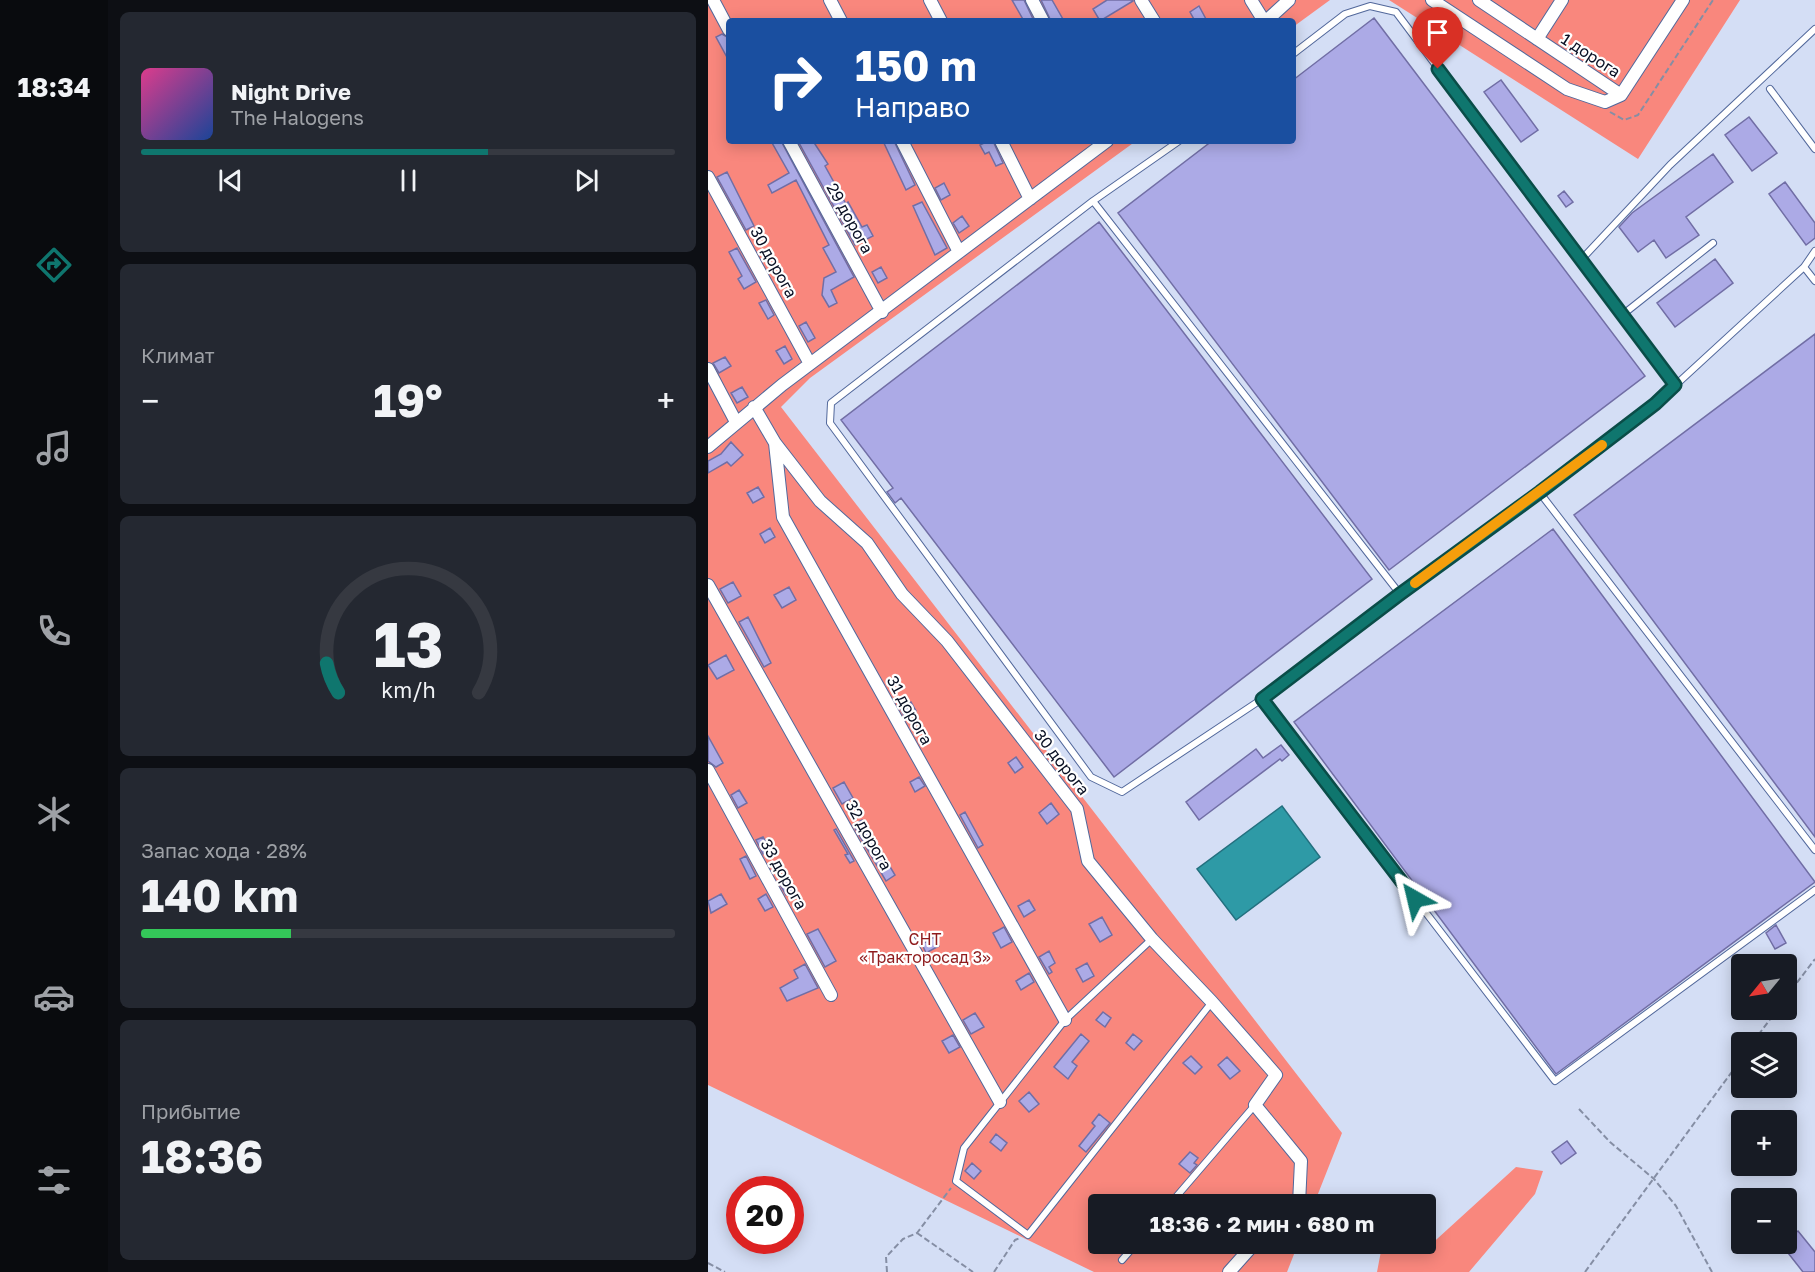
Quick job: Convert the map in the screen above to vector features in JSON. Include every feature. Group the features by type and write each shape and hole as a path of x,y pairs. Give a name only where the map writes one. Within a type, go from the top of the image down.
{"street":[{"path":"713,0 726,24"},
{"path":"830,0 839,18"},
{"path":"930,0 939,18"},
{"path":"1032,0 1041,18"},
{"path":"1142,0 1152,18"},
{"path":"1251,0 1263,18"},
{"path":"1268,18 1289,0"},
{"path":"1432,0 1568,89 1605,102 1621,95"},
{"name":"1 дорога","path":"1479,0 1621,95 1683,0"},
{"path":"1537,39 1562,0"},
{"name":"29 дорога","path":"791,144 882,312"},
{"path":"904,144 959,252"},
{"path":"1002,144 1030,199"},
{"path":"708,447 754,407 810,364 1103,144"},
{"name":"30 дорога","path":"708,177 810,364"},
{"path":"708,369 736,422"},
{"name":"31 дорога","path":"754,407 775,443 783,517 1065,1020"},
{"name":"30 дорога","path":"775,443 820,501 867,543 902,594 947,641 1077,809 1088,861 1152,939 1212,1002 1276,1075 1255,1105"},
{"name":"32 дорога","path":"708,585 1000,1102"},
{"name":"33 дорога","path":"708,770 831,995"},
{"path":"1255,1105 1301,1161 1299,1194"},
{"path":"1229,1272 1245,1254"}],"lane":[{"path":"1296,52 1345,14 1370,6 1395,12 1675,385"},
{"path":"1580,261 1670,165 1815,29"},
{"path":"1770,89 1815,149"},
{"path":"1175,144 1093,201 831,404 830,423 1091,777 1122,792 1262,699 1655,404 1804,267 1815,251"},
{"path":"1093,201 1400,594"},
{"path":"1621,316 1713,243"},
{"path":"1804,267 1815,281"},
{"path":"1540,492 1815,850"},
{"path":"1262,699 1555,1081 1815,890"},
{"path":"1152,939 1065,1020 964,1148 956,1181 1028,1235 1212,1002"},
{"path":"1179,1194 1255,1105"},
{"path":"1122,1260 1127,1254"}],"path":[{"path":"1797,983 1815,959"},
{"path":"1585,1272 1731,1073"},
{"path":"1579,1109 1610,1142 1654,1179 1676,1206 1712,1272"},
{"path":"887,1272 886,1257 903,1239 916,1233 956,1181"},
{"path":"916,1233 973,1272"},
{"path":"994,1272 1015,1240 1028,1235"},
{"path":"708,1263 725,1272"}],"green space":[{"name":"СНТ «Тракторосад 3»","path":"708,0 1330,0 1296,25 1296,18 726,18 726,144 1132,144 810,378 781,407 1342,1133 1318,1194 1088,1194 1088,1254 1294,1254 1287,1272 1094,1272 708,1085"},
{"path":"1389,0 1740,0 1638,159"},
{"path":"1516,1167 1543,1171 1535,1194 1469,1272 1377,1272 1380,1254 1436,1254 1436,1240"}],"water":[{"path":"1282,806 1320,857 1236,920 1197,869"}],"building":[{"path":"1012,0 1024,0 1033,18 1022,18"},
{"path":"1041,0 1052,0 1062,18 1050,18"},
{"path":"1107,0 1133,0 1105,18 1098,18 1093,9"},
{"path":"1199,6 1205,18 1193,18 1190,12"},
{"path":"1374,18 1645,376 1389,570 1118,213 1208,144 1296,144 1296,78"},
{"path":"722,34 726,36 726,55 716,37"},
{"path":"1501,80 1538,130 1521,142 1484,92"},
{"path":"1749,117 1777,153 1752,171 1725,135"},
{"path":"773,144 783,144 854,277 831,290 837,303 829,307 822,295 824,278 836,272 823,248 829,245 796,180 772,193 768,185 789,173"},
{"path":"800,144 815,144 828,164 825,166 846,204 848,202 862,227 867,225 873,236 855,245"},
{"path":"884,144 895,144 915,185 906,190"},
{"path":"994,144 1003,163 996,166 989,152 985,154 980,145"},
{"path":"1713,154 1733,182 1686,217 1699,235 1666,258 1654,240 1638,252 1619,227 1632,213"},
{"path":"727,172 754,226 746,230 717,177"},
{"path":"1785,182 1815,223 1815,238 1806,245 1769,194"},
{"path":"944,183 950,195 941,200 935,188"},
{"path":"1564,191 1573,202 1566,207 1558,196"},
{"path":"922,202 947,248 935,255 913,206"},
{"path":"962,216 969,226 959,233 953,223"},
{"path":"1099,222 1372,579 1114,777 901,498 895,503 887,492 893,488 841,420"},
{"path":"737,248 756,282 744,289 738,279 742,276 729,252"},
{"path":"1715,259 1733,283 1675,327 1657,303"},
{"path":"881,267 887,278 878,283 872,272"},
{"path":"766,300 774,315 768,319 759,303"},
{"path":"806,322 815,338 808,342 799,326"},
{"path":"1815,334 1815,837 1574,515"},
{"path":"785,346 792,359 784,364 776,351"},
{"path":"725,357 731,366 719,373 713,363"},
{"path":"742,387 748,397 737,403 731,393"},
{"path":"731,442 743,455 731,466 727,462 708,473 708,461 721,454"},
{"path":"758,487 764,497 753,503 747,493"},
{"path":"770,528 775,537 765,543 760,534"},
{"path":"1553,529 1815,882 1556,1074 1294,722"},
{"path":"733,582 741,596 728,603 720,589"},
{"path":"789,587 796,600 782,608 774,595"},
{"path":"748,617 771,663 764,667 739,622"},
{"path":"726,655 734,670 717,679 708,665"},
{"path":"911,702 916,711 905,718 900,708"},
{"path":"708,736 723,763 716,767 708,761"},
{"path":"1281,745 1289,755 1282,761 1280,759 1199,820 1186,802 1256,749 1263,758"},
{"path":"1016,757 1023,767 1015,773 1008,763"},
{"path":"919,777 925,786 915,792 910,782"},
{"path":"844,782 853,798 842,804 833,788"},
{"path":"739,790 747,803 738,808 731,795"},
{"path":"1051,803 1059,814 1047,824 1039,813"},
{"path":"965,812 983,845 978,848 960,815"},
{"path":"862,820 895,875 886,881 853,825"},
{"path":"836,829 854,861 850,863 845,855 848,854 834,830"},
{"path":"763,837 771,850 763,854 756,840"},
{"path":"746,856 756,876 750,879 740,859"},
{"path":"789,878 795,890 786,895 779,883"},
{"path":"721,894 727,904 711,913 708,901"},
{"path":"766,894 773,907 765,911 758,899"},
{"path":"1029,900 1035,910 1024,917 1018,906"},
{"path":"1102,917 1112,935 1100,942 1089,924"},
{"path":"1776,925 1786,943 1775,949 1766,933"},
{"path":"1004,927 1012,942 1001,948 993,933"},
{"path":"818,929 836,961 825,967 807,934"},
{"path":"934,937 939,946 926,953 922,944"},
{"path":"1049,951 1055,963 1049,967 1052,972 1049,974 1039,957"},
{"path":"1087,963 1094,976 1083,982 1076,969"},
{"path":"805,964 818,988 787,1001 780,988 798,978 794,970"},
{"path":"1029,973 1034,982 1021,990 1016,981"},
{"path":"1103,1012 1111,1018 1105,1027 1096,1020"},
{"path":"975,1013 984,1027 971,1034 963,1020"},
{"path":"1081,1034 1089,1041 1072,1062 1077,1066 1068,1079 1054,1067"},
{"path":"1133,1034 1142,1041 1134,1050 1126,1043"},
{"path":"953,1035 960,1047 949,1053 942,1041"},
{"path":"1191,1056 1202,1067 1195,1074 1183,1063"},
{"path":"1227,1057 1240,1071 1230,1079 1218,1065"},
{"path":"1029,1092 1039,1104 1029,1112 1019,1101"},
{"path":"1099,1114 1110,1123 1086,1152 1079,1146 1095,1126 1092,1123"},
{"path":"996,1134 1007,1143 1001,1151 990,1142"},
{"path":"1567,1141 1576,1153 1561,1164 1552,1152"},
{"path":"1190,1152 1198,1158 1194,1163 1197,1165 1190,1173 1179,1164"},
{"path":"972,1163 981,1171 974,1179 965,1171"},
{"path":"1797,1232 1815,1252 1815,1272 1803,1272 1789,1254 1797,1254"}],"slow traffic":[{"path":"1415,583 1602,445"}],"route":[{"path":"1415,899 1262,699 1329,651 1400,594 1540,492 1655,404 1675,385 1621,316 1438,69"}]}
